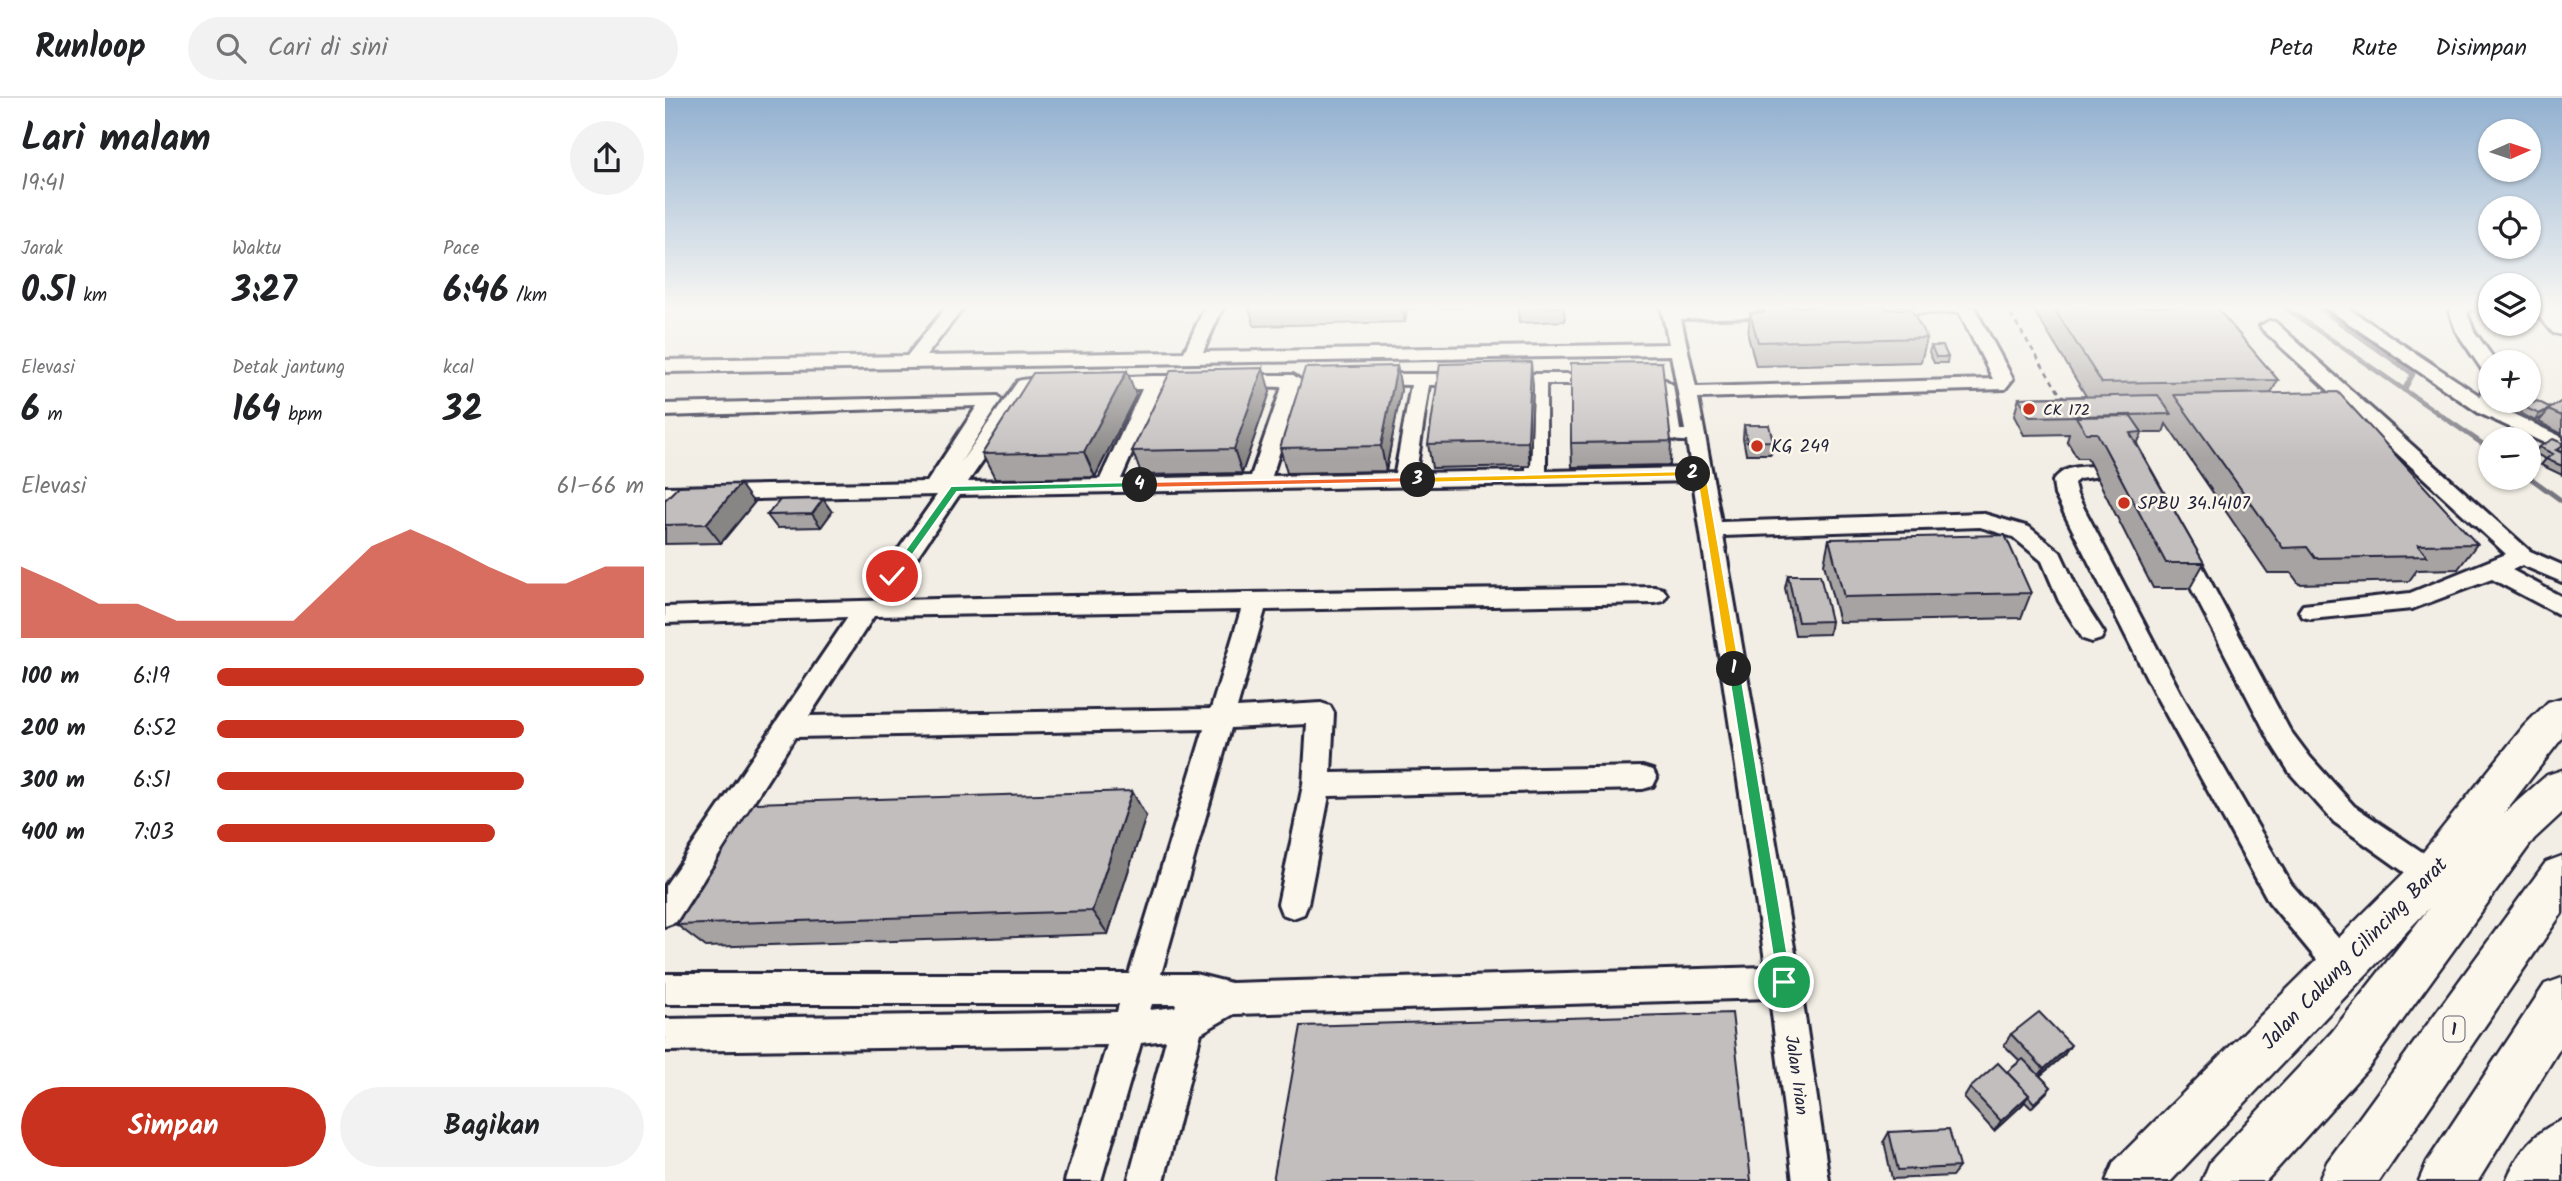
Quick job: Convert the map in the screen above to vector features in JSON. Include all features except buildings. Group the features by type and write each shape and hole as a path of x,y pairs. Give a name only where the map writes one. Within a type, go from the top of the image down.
{"highway":[{"name":"Jalan Cakung Cilincing Barat","path":"2133,1181 2432,875 2538,737 2562,713"},
{"path":"2229,1181 2350,1050 2519,826 2562,788"},
{"name":"1","path":"2346,1181 2562,876"},
{"path":"2446,1181 2562,1001"},
{"path":"2533,1181 2562,1147"}],"lane":[{"path":"912,362 915,358"},
{"path":"665,366 912,362 996,358"},
{"name":"Jalan Irian","path":"1681,358 1696,435 1784,982 1811,1181"},
{"path":"1688,393 1998,385 2004,379 1992,358"},
{"path":"2304,358 2522,556 2556,572"},
{"path":"2418,358 2478,394"},
{"path":"1344,380 1626,378"},
{"path":"1652,378 1663,381 1671,433 1676,436 1696,435"},
{"path":"1404,480 1421,379"},
{"path":"1536,477 1537,379"},
{"path":"892,576 1024,385 1299,381 1259,482"},
{"path":"1107,486 1154,382"},
{"path":"665,410 991,400 933,489"},
{"path":"2510,413 2562,444"},
{"path":"2094,472 2074,473 2063,481 2066,495 2169,696 2280,892 2343,967"},
{"path":"665,494 1702,474"},
{"path":"1711,529 1981,520 2021,531 2052,557 2071,601 2092,633"},
{"path":"2168,520 2280,736 2300,765 2344,814 2432,875"},
{"path":"2311,611 2412,601 2522,556"},
{"path":"2493,569 2562,608"},
{"path":"665,615 867,608 1655,595"},
{"path":"1083,1181 1256,601"},
{"path":"665,912 867,608"},
{"path":"788,727 1219,719 1321,713 1317,785 1293,904"},
{"path":"1317,785 1643,778"},
{"path":"665,989 1140,988 1195,989 1231,999 1784,982"},
{"path":"1146,1181 1195,989"},
{"path":"665,1035 1129,1028 1188,1022 1231,999"}],"path":[{"path":"2037,358 2058,391 2075,406"}],"waterway":[{"path":"2357,358 2404,390"},
{"path":"2390,358 2413,374 2404,390"},
{"path":"2404,390 2478,441"},
{"path":"2541,486 2562,501"}],"place":[{"name":"CK 172","path":"2029,409"},
{"name":"KG 249","path":"1757,446"},
{"name":"SPBU 34.14107","path":"2124,503"}],"route":[{"path":"892,576 954,489 1702,474 1784,982"}]}
